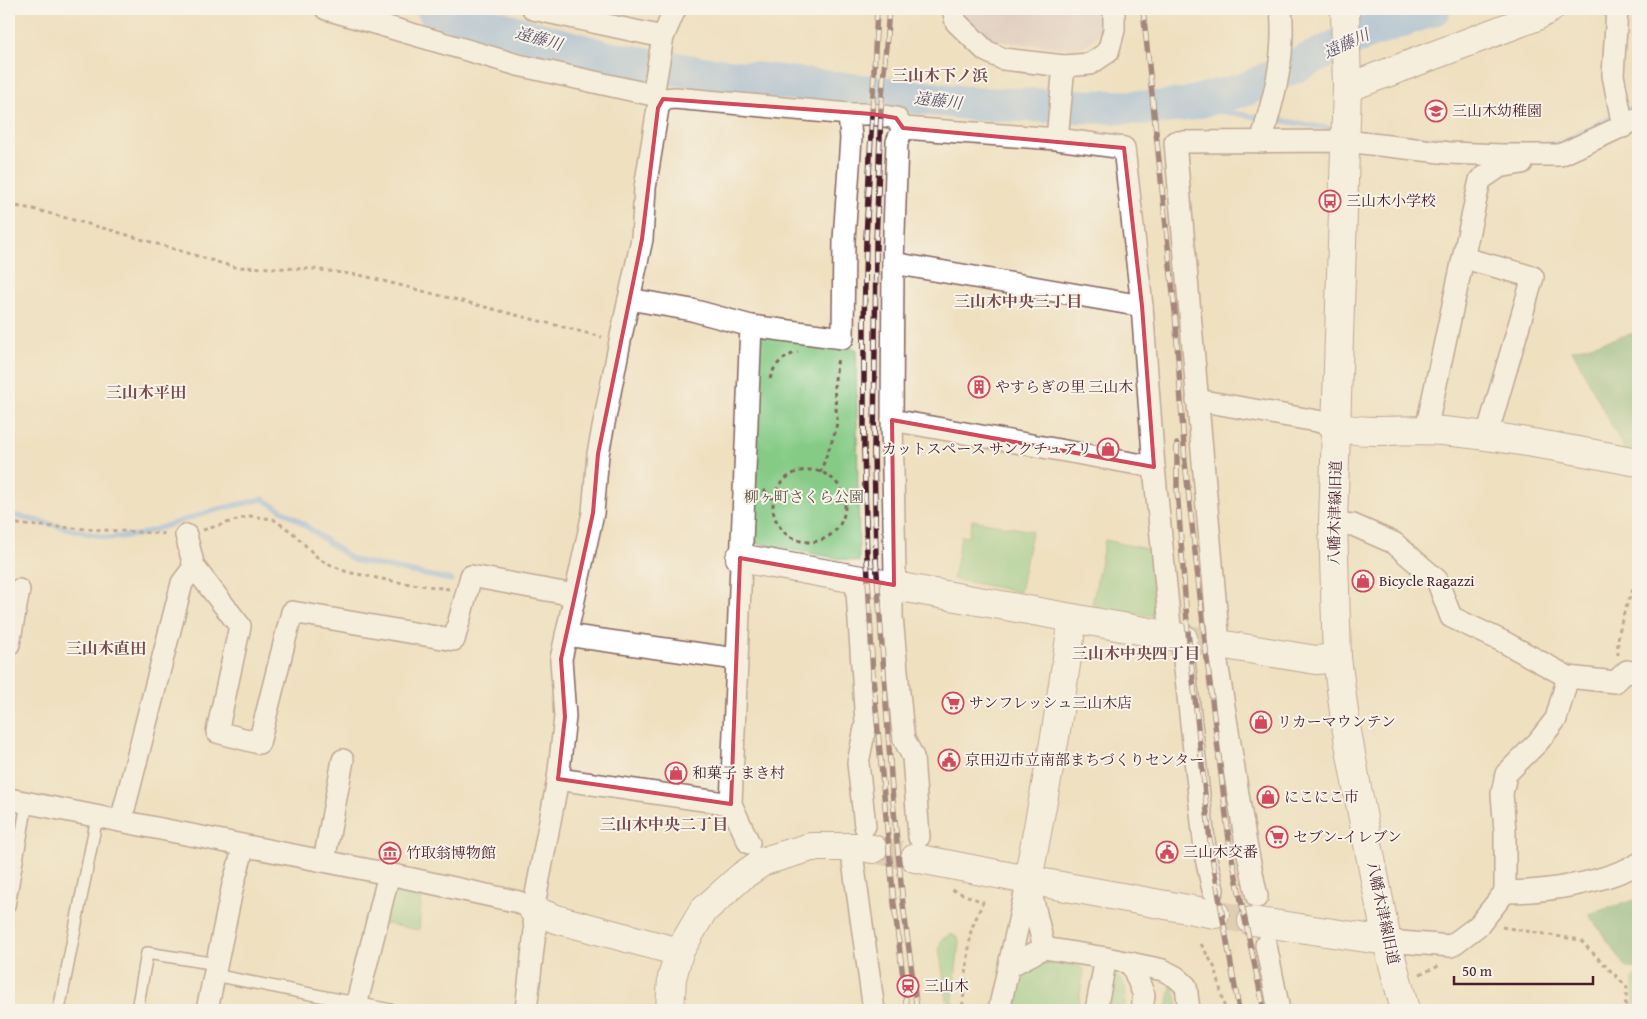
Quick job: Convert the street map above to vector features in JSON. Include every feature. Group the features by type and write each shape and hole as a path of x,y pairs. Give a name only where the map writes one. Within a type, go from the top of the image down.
{"street":[{"path":"326,9 518,64 675,98 849,114 872,114 896,118 903,128"},
{"path":"533,9 663,41"},
{"path":"526,1010 535,931 533,910 558,779 565,716 561,659 593,513 598,454 642,239 645,188 658,108 657,93 663,41 675,9"},
{"path":"953,9 956,22 986,51 1003,59 1064,66 1090,64 1108,52 1114,30 1114,9"},
{"path":"1261,142 1276,93 1282,55 1281,9"},
{"path":"1347,76 1535,17 1550,9"},
{"path":"1568,677 1556,718 1538,742 1506,774 1502,794 1505,831 1505,892 1479,925 1452,946 1386,941 1255,909 1217,650 1175,142 1345,141 1449,153 1560,155 1630,123 1612,75 1617,9"},
{"name":"八幡木津線旧道","path":"1346,19 1347,76 1333,523 1337,658 1350,749 1386,941 1405,1010"},
{"path":"1057,139 1064,66"},
{"path":"629,299 692,310 752,326 843,338 844,240 851,138 849,114"},
{"path":"903,128 1057,139 1124,148 1142,306 1154,467 1179,641 1206,858 1214,902 1028,880 917,848 913,757 904,739 892,617 895,574 892,420 893,263 898,142 903,128"},
{"path":"1426,430 1480,180 1499,167 1522,163 1528,155"},
{"path":"1464,258 1533,277 1487,435"},
{"path":"893,263 1142,306"},
{"path":"749,844 731,804 740,558 752,326"},
{"path":"1197,400 1318,421 1354,431 1426,430 1487,435 1638,462"},
{"path":"892,420 1154,467"},
{"path":"1333,523 1353,525 1394,543 1437,580 1451,617 1502,641 1568,677 1615,682 1629,676"},
{"path":"186,535 194,567 240,626 217,732 259,743 292,612 454,640 471,576 574,595"},
{"path":"740,558 893,592 1073,618 1179,641"},
{"path":"121,821 182,583 194,567"},
{"path":"9,644 19,590"},
{"path":"857,592 866,723 858,762 874,1010"},
{"path":"999,1010 1028,880 1055,736 1073,618"},
{"path":"566,635 736,659"},
{"path":"1217,650 1316,660 1337,658"},
{"path":"324,861 343,760"},
{"path":"558,779 731,804"},
{"path":"18,801 389,874 519,902 556,919 679,952"},
{"path":"670,1010 672,978 679,952 702,911 742,876 763,862 811,847 863,841"},
{"path":"207,1010 233,885 244,846"},
{"path":"1505,892 1526,892 1570,886 1625,871 1638,864"},
{"path":"356,1007 389,874"},
{"path":"1028,880 1044,948"},
{"path":"1266,945 1279,1010"},
{"path":"1010,966 1044,948 1163,970 1176,977 1186,986 1189,1010"},
{"path":"1096,1010 1106,958"},
{"path":"1131,963 1144,995 1142,1010"}],"lane":[{"path":"9,906 18,801"},
{"path":"59,1010 98,817"},
{"path":"137,1010 147,953 356,1007 391,1010"}],"path":[{"path":"9,205 33,209 114,231 234,267 314,269 364,276 620,341"},
{"path":"820,473 836,430 837,419 834,387 838,356 830,355 834,337"},
{"path":"769,387 772,372 782,360 798,352 807,351"},
{"path":"805,471 820,473 828,476 837,484 843,494 845,506 843,518 837,528 828,536 818,541 805,542 789,536 777,524 773,513 773,501 777,490 784,480 794,474 805,471"},
{"path":"763,489 773,501"},
{"path":"9,522 23,525 186,535 250,516 273,519 292,532 320,560 347,572 397,582 466,592"},
{"path":"1629,676 1619,635 1638,579"},
{"path":"962,1010 971,930 983,902"},
{"path":"1498,926 1580,940 1627,987 1625,1010"},
{"path":"1201,944 1216,970 1225,1010"},
{"path":"1420,974 1442,964"}],"highlighted area":[{"path":"663,99 872,114 896,118 903,128 1124,148 1142,306 1154,467 892,420 894,585 740,558 731,804 558,779 565,717 561,659 593,513 598,454 642,239 658,108"}],"shaded area":[{"path":"959,9 1102,9 1102,16 1099,34 1089,43 1076,49 987,40 964,22"}],"green space":[{"name":"柳ヶ町さくら公園","path":"766,331 856,349 859,562 755,543 749,534 756,339"},
{"path":"1638,332 1638,452 1625,451 1572,350"},
{"path":"972,520 1032,531 1020,592 953,579 961,536 968,537"},
{"path":"1105,540 1156,551 1161,610 1152,616 1092,605"},
{"path":"393,882 422,889 419,930 383,923"},
{"path":"1638,899 1638,969 1627,968 1588,914"},
{"path":"951,934 958,937 959,942 952,1006 948,1006 939,948 942,939"},
{"path":"1051,961 1080,966 1084,971 1077,1010 1011,1010 1013,991 1020,976 1032,966"},
{"path":"1112,972 1124,984 1126,998 1124,1010 1105,1010"},
{"path":"1633,976 1638,977 1638,1010 1634,1010"},
{"path":"1171,986 1174,988 1179,1010 1167,1010"}],"waterway":[{"name":"遠藤川","path":"433,9 608,58 701,73 976,104 1159,108 1188,104 1246,89 1366,33 1434,9"},
{"path":"1625,111 1638,104"},
{"path":"1183,105 1263,118"},
{"path":"1538,144 1560,144 1616,115"},
{"path":"1272,119 1339,130"},
{"path":"1403,137 1521,145"},
{"path":"9,514 108,538 138,535 215,510 263,499 295,518 353,560 451,580"}],"tunnel":[{"path":"1183,638 1219,644"},
{"path":"873,849 915,858"},
{"path":"1215,914 1252,921"}],"railway":[{"path":"877,9 864,324 864,449 867,558 873,677 894,903 907,1010"},
{"path":"889,9 881,109 876,243 874,451 876,559 892,790 903,904 917,1010"},
{"path":"1143,9 1175,312 1185,462 1207,659 1230,848 1264,1010"},
{"path":"1177,444 1177,488 1187,622 1211,851 1239,1010"}],"place":[{"name":"三山木幼稚園","path":"1436,111"},
{"name":"三山木小学校","path":"1330,201"},
{"name":"やすらぎの里 三山木","path":"979,387"},
{"name":"カットスペース サンクチュアリ","path":"1108,449"},
{"name":"Bicycle Ragazzi","path":"1363,581"},
{"name":"サンフレッシュ三山木店","path":"953,703"},
{"name":"リカーマウンテン","path":"1261,722"},
{"name":"京田辺市立南部まちづくりセンター","path":"949,760"},
{"name":"和菓子 まき村","path":"676,773"},
{"name":"にこにこ市","path":"1268,797"},
{"name":"セブン-イレブン","path":"1277,837"},
{"name":"三山木交番","path":"1167,852"},
{"name":"竹取翁博物館","path":"390,853"},
{"name":"三山木","path":"908,986"}],"district":[{"name":"三山木下ノ浜","path":"940,75"},
{"name":"三山木中央三丁目","path":"1018,301"},
{"name":"三山木平田","path":"146,392"},
{"name":"三山木直田","path":"106,648"},
{"name":"三山木中央四丁目","path":"1136,653"},
{"name":"三山木中央二丁目","path":"664,824"}]}
